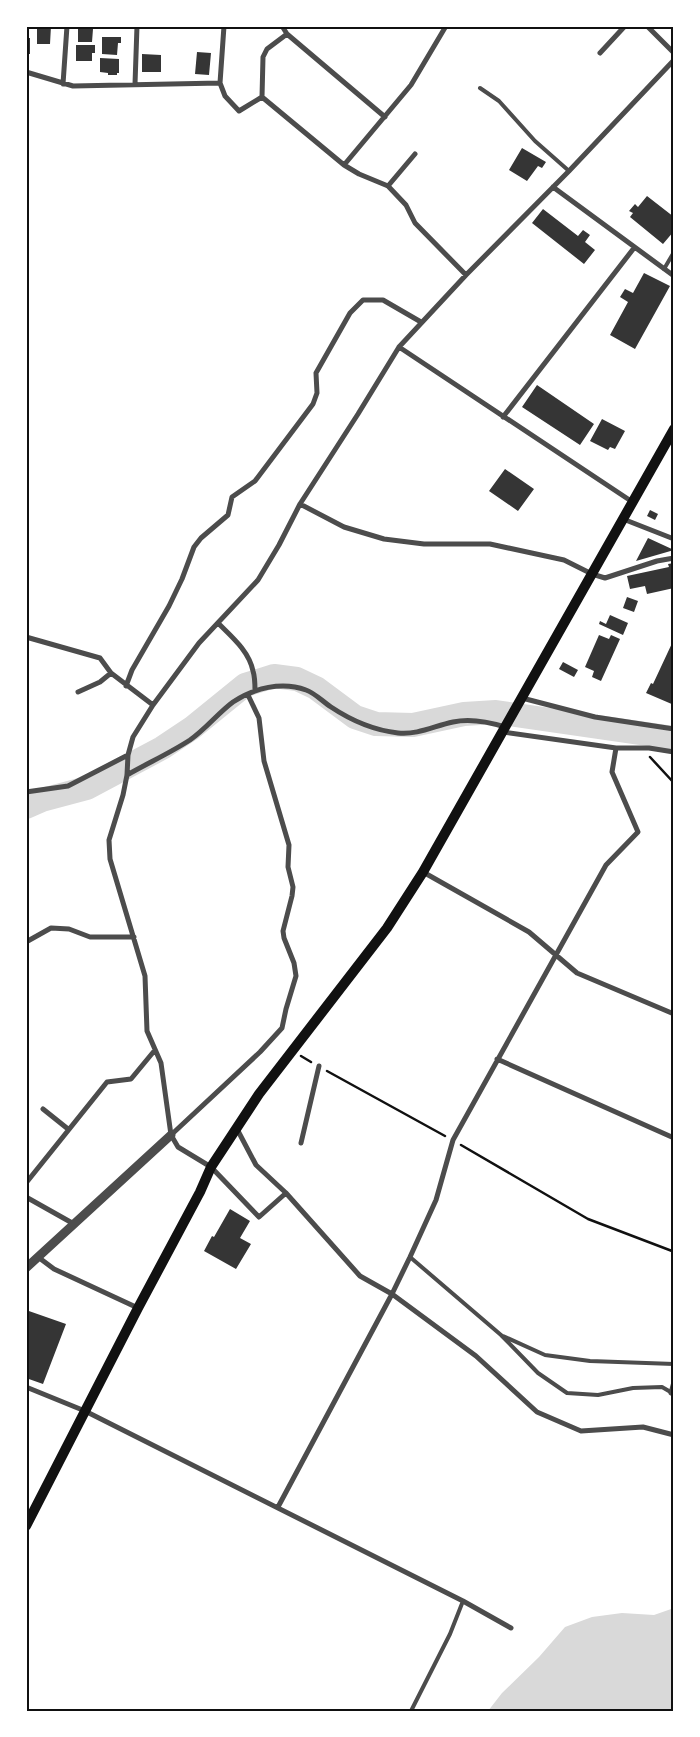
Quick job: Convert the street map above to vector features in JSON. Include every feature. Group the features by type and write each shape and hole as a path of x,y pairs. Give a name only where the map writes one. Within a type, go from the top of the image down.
{"main road":[{"path":"26,1526 200,1192 211,1167 259,1094 387,928 423,872 520,703 631,501 673,432"}],"street":[{"path":"63,84 67,26"},
{"path":"135,84 137,26"},
{"path":"224,26 220,83 225,96 238,111 262,97"},
{"path":"282,26 287,34 385,117"},
{"path":"344,165 411,85 446,26"},
{"path":"600,53 625,26"},
{"path":"647,26 674,53"},
{"path":"262,97 263,57 268,49 287,34"},
{"path":"286,1193 259,1217 211,1167 178,1147 171,1135 161,1064 147,1031 145,976 110,859 109,840 123,795 133,737 152,705 199,643 258,580 300,504 399,347 674,60"},
{"path":"26,72 73,86 220,83"},
{"path":"262,97 344,165 359,174 388,186 406,205 415,223 466,275"},
{"path":"388,186 415,154"},
{"path":"553,186 674,276"},
{"path":"503,417 634,248"},
{"path":"126,686 132,670 169,606 182,579 194,546 228,516 232,497 255,481 313,404 316,393 316,373 350,313 363,300 383,300 422,322"},
{"path":"399,347 631,501"},
{"path":"300,504 344,526 384,539 424,544 490,544 564,560 592,574 605,578 657,561 674,558"},
{"path":"622,518 674,539"},
{"path":"218,622 243,649 250,660 254,673 255,689"},
{"path":"26,637 100,658 111,673 152,705"},
{"path":"78,692 100,682 111,673"},
{"path":"127,773 173,751 191,739 233,702 248,695 255,689 278,686 306,690 344,716 362,725 399,734 420,732 454,722 489,722 505,728 616,748 649,748 674,752"},
{"path":"26,1268 260,1052 282,1028 296,976 294,963 283,931 293,887 288,867 288,845 264,761 258,718 248,695"},
{"path":"520,703 674,729"},
{"path":"278,1507 410,1257 436,1200 453,1140 554,955 606,865 638,832 612,772 616,748"},
{"path":"26,792 68,786 128,758"},
{"path":"423,872 528,932 577,973 674,1014"},
{"path":"26,942 51,928 69,929 90,937 134,937"},
{"path":"26,1183 107,1082 131,1079 155,1050"},
{"path":"498,1059 674,1138"},
{"path":"301,1143 319,1066"},
{"path":"43,1109 68,1129"},
{"path":"237,1129 256,1165 286,1193 360,1276 392,1294 476,1356 537,1412 581,1431 643,1427 674,1435"},
{"path":"26,1197 74,1224"},
{"path":"38,1257 54,1270 138,1308"},
{"path":"673,1393 674,1382"},
{"path":"26,1387 85,1411 278,1507 511,1628"}],"lane":[{"path":"480,88 499,102 535,141 568,171"},
{"path":"664,269 674,252"},
{"path":"410,1257 501,1335 538,1374 567,1393 598,1395 633,1388 662,1386 673,1393"},
{"path":"501,1335 545,1355 590,1361 674,1364"},
{"path":"411,1711 450,1634 462,1601"}],"path":[{"path":"649,748 650,757 674,783"},
{"path":"293,1052 453,1140 588,1219 672,1251"}],"shaded area":[{"path":"674,1608 674,1711 488,1711 502,1693 539,1657 565,1627 592,1617 622,1613 654,1615"}],"building":[{"path":"37,26 51,26 50,44 37,44"},
{"path":"78,29 93,29 92,42 78,42"},
{"path":"102,37 121,37 121,43 118,43 117,55 102,54"},
{"path":"26,38 30,38 30,54 26,54"},
{"path":"76,45 95,45 92,61 76,61"},
{"path":"197,52 211,53 209,75 195,74"},
{"path":"142,54 161,55 161,72 142,72"},
{"path":"100,58 119,59 119,73 117,75 108,75 108,73 100,72"},
{"path":"522,148 546,162 542,168 538,166 527,181 509,170"},
{"path":"647,196 674,217 674,231 663,244 630,217 633,213 629,211 635,204 638,207"},
{"path":"543,209 578,236 583,230 590,235 585,242 595,250 584,264 532,223"},
{"path":"644,273 670,286 635,349 610,335 628,302 620,297 625,289 633,293"},
{"path":"537,385 594,424 580,445 522,407"},
{"path":"602,419 625,431 615,449 610,447 608,450 590,441"},
{"path":"505,469 534,489 518,511 489,491"},
{"path":"650,510 658,514 655,520 647,516"},
{"path":"648,538 674,550 636,561"},
{"path":"674,563 674,588 647,594 645,586 630,589 627,576 669,567 668,564"},
{"path":"627,597 638,601 634,612 623,608"},
{"path":"610,615 628,623 623,635 599,624 600,621 606,624"},
{"path":"599,635 609,639 611,635 620,639 601,681 592,677 594,671 585,667"},
{"path":"674,639 674,705 646,693 651,683 653,684"},
{"path":"563,662 578,670 574,677 559,669"},
{"path":"230,1209 250,1221 240,1238 251,1244 236,1269 204,1251"},
{"path":"26,1310 66,1324 43,1384 26,1378"}],"waterway":[{"path":"26,807 42,800 87,788 162,748 192,728 245,685 274,676 297,679 316,688 355,717 376,724 413,725 464,714 496,712 674,738"}]}
